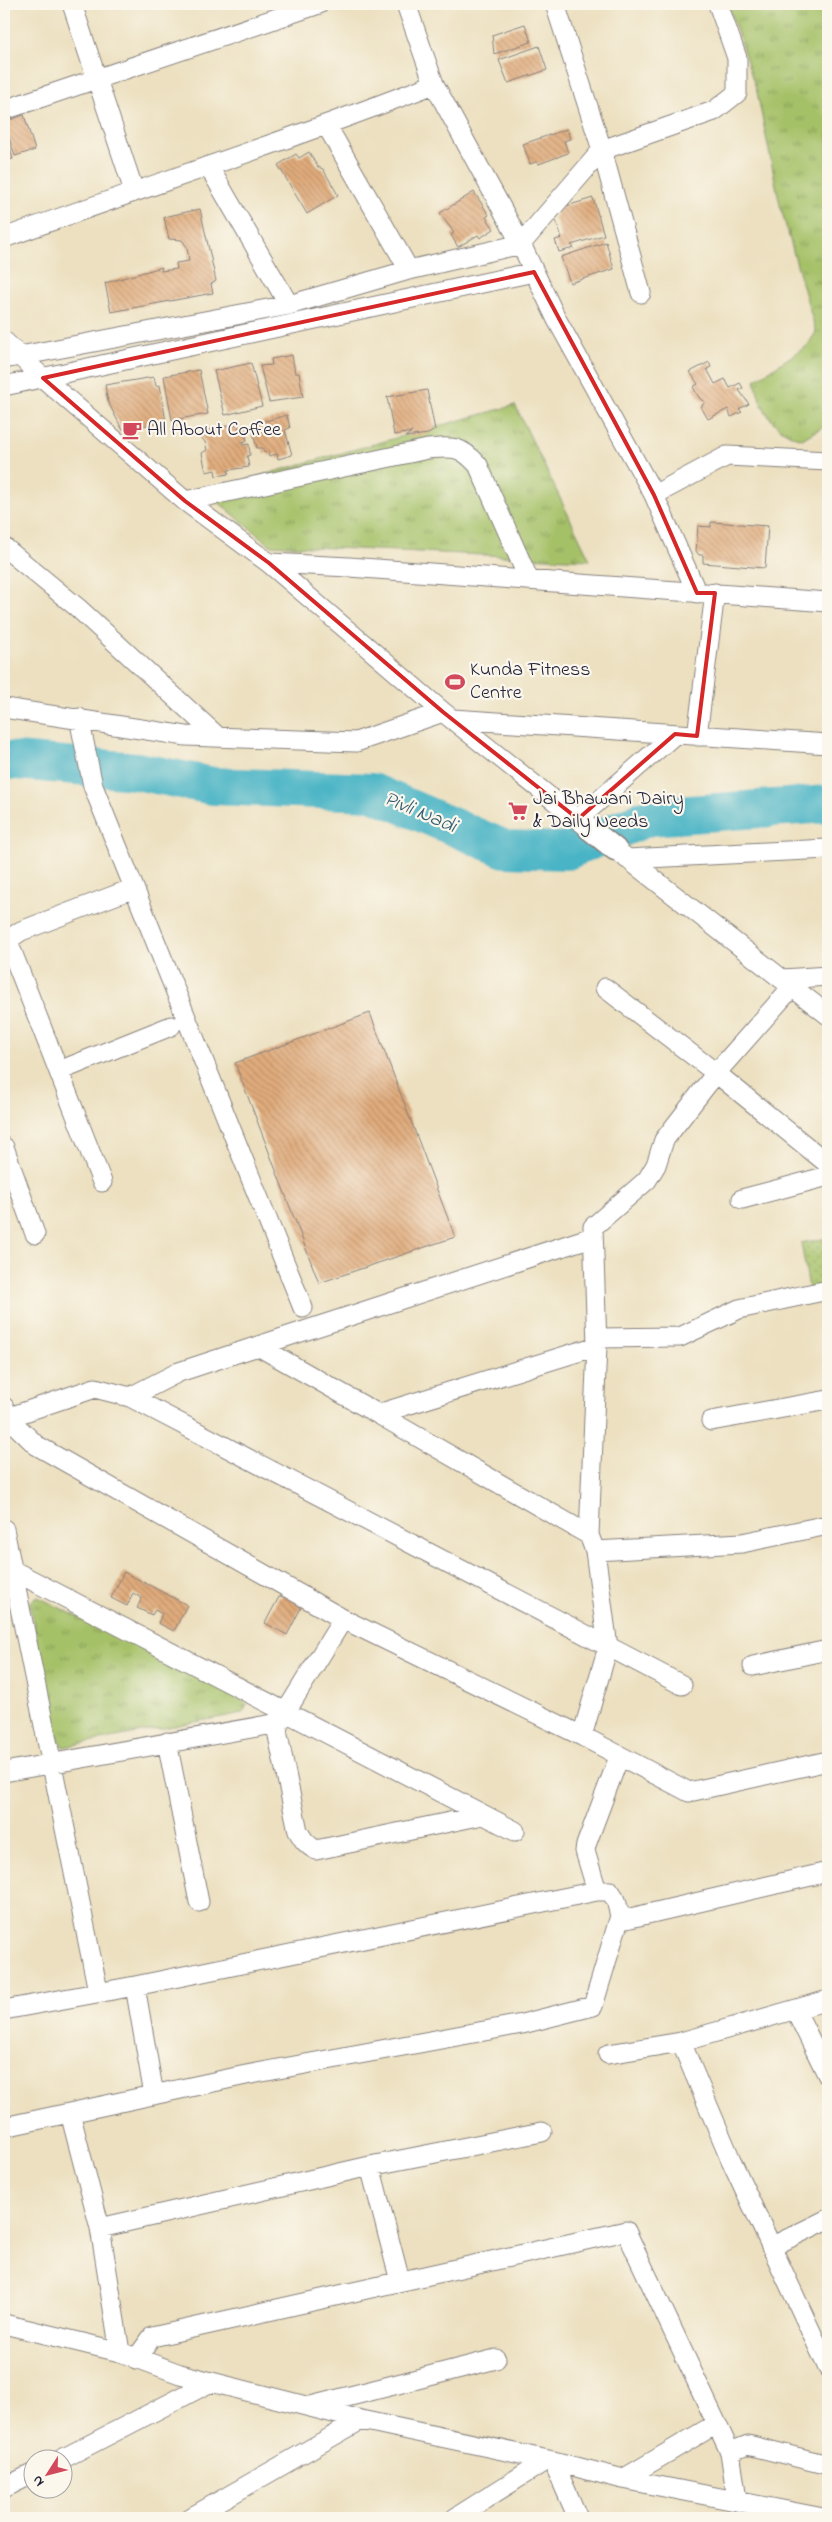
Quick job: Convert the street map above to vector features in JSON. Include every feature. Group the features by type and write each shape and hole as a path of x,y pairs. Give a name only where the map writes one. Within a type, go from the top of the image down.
{"street":[{"path":"72,4 134,191"},
{"path":"4,110 319,4"},
{"path":"406,4 434,84 521,244 557,320 706,593 697,736"},
{"path":"555,4 602,150 641,293"},
{"path":"12,357 288,305 409,270 521,244 602,150 714,111 737,93 737,58 718,4"},
{"path":"4,238 134,191 327,126 434,84"},
{"path":"327,126 409,270"},
{"path":"209,167 288,305"},
{"path":"4,386 534,272"},
{"path":"4,341 12,357 43,378 185,501 268,564 448,715 621,854 828,1015"},
{"path":"185,501 428,449 455,447 467,452 478,464 529,580"},
{"path":"654,495 727,456 828,460"},
{"path":"4,547 78,608 218,737"},
{"path":"268,564 529,580 828,602"},
{"path":"4,708 79,718 186,736 356,742 448,715 697,736 828,744"},
{"path":"79,718 93,786 303,1308"},
{"path":"584,824 675,734"},
{"path":"621,854 828,849"},
{"path":"102,1182 9,944 8,936 134,888"},
{"path":"582,1736 608,1648 592,1543 597,1342 593,1227 652,1173 664,1140 787,983 828,976"},
{"path":"605,988 716,1073 828,1164"},
{"path":"59,1071 171,1026"},
{"path":"4,1147 35,1234"},
{"path":"742,1199 828,1176"},
{"path":"130,1397 179,1372 592,1237"},
{"path":"378,1414 597,1342 680,1337 739,1309 828,1290"},
{"path":"258,1346 378,1414 592,1543 742,1543 828,1525"},
{"path":"682,1685 130,1397 96,1388 5,1414 36,1445 343,1619 582,1736 688,1792 828,1761"},
{"path":"711,1421 828,1400"},
{"path":"4,1529 98,1991"},
{"path":"14,1571 281,1718 515,1831"},
{"path":"343,1619 281,1718 277,1731 298,1831 308,1846 316,1850 482,1815"},
{"path":"753,1666 828,1650"},
{"path":"4,1772 167,1742 281,1718"},
{"path":"167,1742 199,1902"},
{"path":"597,1891 585,1851 619,1757"},
{"path":"620,1916 626,1919 632,1918 828,1872"},
{"path":"4,2010 98,1991 135,1986 597,1891 610,1892 616,1900 620,1916 593,2006 522,2024 246,2075 4,2127"},
{"path":"135,1986 154,2095"},
{"path":"608,2054 682,2042 796,2011 828,2000"},
{"path":"796,2011 828,2076"},
{"path":"682,2042 770,2247 828,2368"},
{"path":"70,2113 100,2228 128,2355"},
{"path":"100,2228 370,2166 542,2132"},
{"path":"370,2166 400,2282"},
{"path":"770,2247 828,2219"},
{"path":"128,2355 152,2337 626,2231 730,2452 737,2500"},
{"path":"4,2324 128,2355 211,2382 361,2420 623,2479 823,2518"},
{"path":"307,2406 496,2359"},
{"path":"72,2454 211,2382"},
{"path":"190,2518 361,2420"},
{"path":"623,2479 716,2424"},
{"path":"730,2452 748,2445 828,2465"},
{"path":"456,2518 549,2461"},
{"path":"549,2461 578,2518"},
{"path":"4,2488 22,2479"}],"highlighted area":[{"path":"534,272 654,495 697,593 715,593 697,736 675,734 578,819 443,712 269,563 185,501 43,378"}],"green space":[{"path":"728,4 828,4 828,424 802,439 783,430 769,417 760,400 755,380 807,346 816,332 780,205 757,92"},
{"path":"515,405 590,560 270,545 205,491"},
{"path":"827,1238 828,1284 809,1288 801,1243"},
{"path":"38,1597 237,1696 247,1704 243,1713 63,1747 59,1741 29,1603"}],"building":[{"path":"525,24 531,42 494,54 492,35"},
{"path":"539,46 547,70 508,83 499,60"},
{"path":"24,115 35,150 15,156 4,122"},
{"path":"4,127 13,159 4,161"},
{"path":"567,129 570,139 564,141 568,153 539,164 536,162 530,164 523,144"},
{"path":"309,152 318,167 323,169 338,195 307,214 278,165 296,154 299,158"},
{"path":"474,192 489,215 486,217 494,229 480,238 478,235 458,247 451,235 454,233 440,213"},
{"path":"593,198 604,235 571,245 574,248 559,252 555,240 562,238 555,218 560,208"},
{"path":"200,209 216,281 211,284 213,293 111,312 105,283 162,267 161,271 177,269 176,263 189,261 187,247 182,240 169,239 164,217"},
{"path":"606,242 614,269 570,283 561,257"},
{"path":"292,355 295,373 299,373 303,397 269,402 260,366 272,365 271,359"},
{"path":"709,362 711,367 707,369 715,384 725,379 730,388 740,383 743,388 739,390 749,404 739,409 742,412 731,417 728,409 708,419 701,407 705,402 700,399 693,387 698,384 690,372"},
{"path":"251,363 262,406 225,415 214,371"},
{"path":"199,370 208,414 172,420 164,376"},
{"path":"154,377 156,386 160,385 166,422 122,429 108,402 105,385"},
{"path":"427,390 435,430 428,434 405,437 412,432 394,435 387,397"},
{"path":"287,415 290,428 285,430 292,455 278,459 277,454 269,456 268,452 264,453 263,448 257,448 251,425"},
{"path":"239,424 239,429 244,428 247,441 242,442 243,445 249,444 250,455 247,456 249,467 228,470 229,474 216,476 215,470 206,472 202,453 207,450 205,442 200,436 210,429"},
{"path":"711,522 768,526 765,568 703,563 703,555 699,555 696,551 698,526 711,527"},
{"path":"370,1013 455,1237 319,1283 235,1063"},
{"path":"124,1572 187,1605 174,1631 158,1623 162,1614 155,1610 152,1615 137,1608 142,1598 133,1593 127,1606 111,1598"},
{"path":"285,1592 304,1602 287,1635 265,1623 279,1597"}],"waterway":[{"name":"Pivli Nadi","path":"4,760 136,771 213,786 372,792 505,849 567,851 649,817 828,804"}],"place":[{"name":"All About Coffee","path":"132,430"},
{"name":"Kunda Fitness Centre","path":"455,682"},
{"name":"Jai Bhawani Dairy & Daily Needs","path":"518,811"}]}
